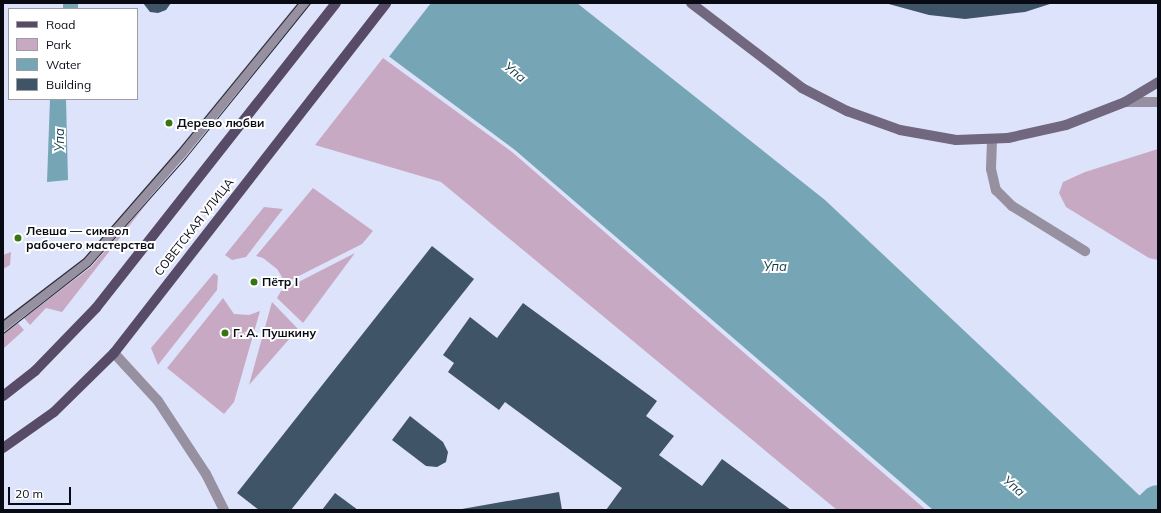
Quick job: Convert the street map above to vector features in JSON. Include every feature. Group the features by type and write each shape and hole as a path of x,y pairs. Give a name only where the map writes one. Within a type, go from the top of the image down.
{"main road":[{"path":"3,396 35,371 96,308 336,3"},
{"name":"СОВЕТСКАЯ УЛИЦА","path":"3,448 54,412 114,353 386,3"},
{"path":"691,3 802,88 842,109 900,130 956,140 992,140 1066,124 1125,102 1158,82"}],"street":[{"path":"3,326 87,262 233,92 304,3"},
{"path":"1125,102 1158,102"},
{"path":"992,140 992,169 996,190 1012,206 1085,251"},
{"path":"114,353 158,401 206,474 224,510"}],"green space":[{"path":"383,58 512,152 926,510 837,510 441,182 315,145"},
{"path":"1158,149 1158,260 1149,258 1066,207 1059,193 1063,182 1085,172"},
{"path":"313,188 373,231 362,244 281,285 282,277 277,269 263,258 256,256"},
{"path":"151,198 62,312 46,308 30,325 24,318 91,267"},
{"path":"264,207 283,209 246,257 232,260 225,255"},
{"path":"11,252 10,265 3,269 3,255"},
{"path":"355,253 303,323 277,298 281,291"},
{"path":"214,273 218,276 217,290 158,365 151,348"},
{"path":"223,298 234,314 249,315 260,311 234,402 224,414 167,368"},
{"path":"272,302 298,329 249,385"},
{"path":"18,323 24,330 3,349 3,334"}],"water":[{"path":"63,3 78,3 78,8 63,8"},
{"name":"Упа","path":"317,3 577,3 825,200 1155,510 933,510 515,150"},
{"name":"Упа","path":"50,100 66,100 68,180 47,182"}],"pier":[{"path":"315,3 431,3 388,58"}],"building":[{"path":"143,3 171,3 166,10 158,13 150,12"},
{"path":"885,3 1053,3 1025,12 965,19 929,15"},
{"path":"432,246 474,279 291,510 259,510 237,493"},
{"path":"523,303 657,401 646,416 674,436 659,455 702,486 722,459 791,510 606,510 622,488 505,402 499,410 448,372 454,363 443,355 470,317 497,338"},
{"path":"410,416 443,442 448,452 446,462 437,467 426,466 392,440"},
{"path":"559,492 562,510 462,510 462,509"},
{"path":"335,493 358,510 322,510"}],"waterway":[{"path":"1152,510 1158,504"}],"tram line":[{"path":"3,320 84,258 178,150 298,3"},
{"path":"3,333 90,265 185,158 310,3"}],"place":[{"name":"Дерево любви","path":"169,123"},
{"name":"Левша — символ рабочего мастерства","path":"18,238"},
{"name":"Пётр I","path":"254,282"},
{"name":"Г. А. Пушкину","path":"225,333"}]}
